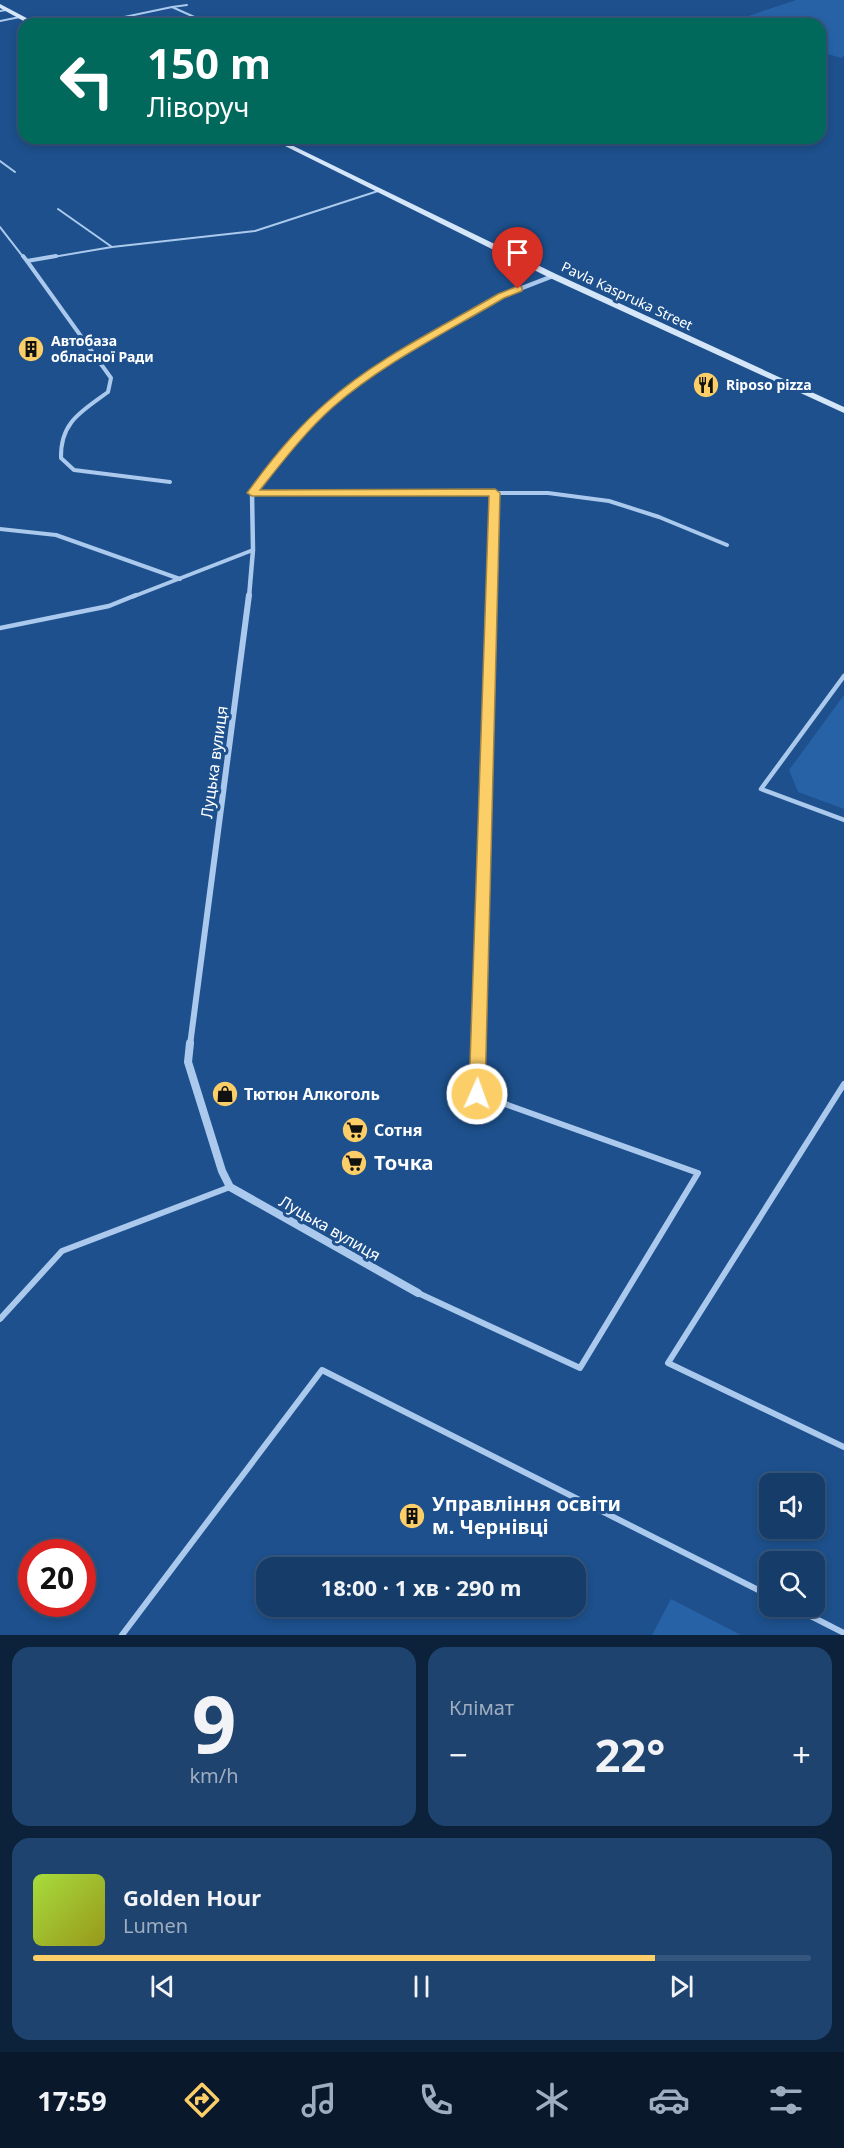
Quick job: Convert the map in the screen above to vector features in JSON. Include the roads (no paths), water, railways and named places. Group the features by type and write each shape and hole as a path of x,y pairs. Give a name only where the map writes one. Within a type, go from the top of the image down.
{"street":[{"path":"2,9 20,17"},
{"name":"Pavla Kaspruka Street","path":"284,144 553,276 844,410"},
{"path":"252,493 291,444 330,404 380,368 501,296 553,276"},
{"name":"Луцька вулиця","path":"252,493 254,550 249,603 188,1062 222,1171 231,1187 418,1293"}],"lane":[{"path":"123,18 187,4"},
{"path":"172,7 197,18"},
{"path":"0,21 20,17"},
{"path":"0,161 15,172"},
{"path":"27,261 112,247 255,231 378,190"},
{"path":"58,209 112,247"},
{"path":"0,227 111,378 108,392 67,423 59,444 61,458 74,470 170,482"},
{"path":"252,493 548,493 609,501 659,517 726,545"},
{"path":"418,1293 580,1368 698,1173 477,1094 495,493"},
{"path":"0,529 56,534 180,579"},
{"path":"0,628 109,606 254,550"},
{"path":"844,676 761,789 844,820"},
{"path":"844,1084 668,1363 844,1447"},
{"path":"0,1319 62,1251 231,1187"},
{"path":"122,1635 322,1370 759,1590"},
{"path":"812,1617 844,1634"}],"place":[{"name":"Автобаза обласної Ради","path":"31,349"},
{"name":"Riposo pizza","path":"706,385"},
{"name":"Тютюн Алкоголь","path":"225,1094"},
{"name":"Сотня","path":"355,1130"},
{"name":"Точка","path":"354,1163"},
{"name":"Управління освіти м. Чернівці","path":"412,1516"}]}
